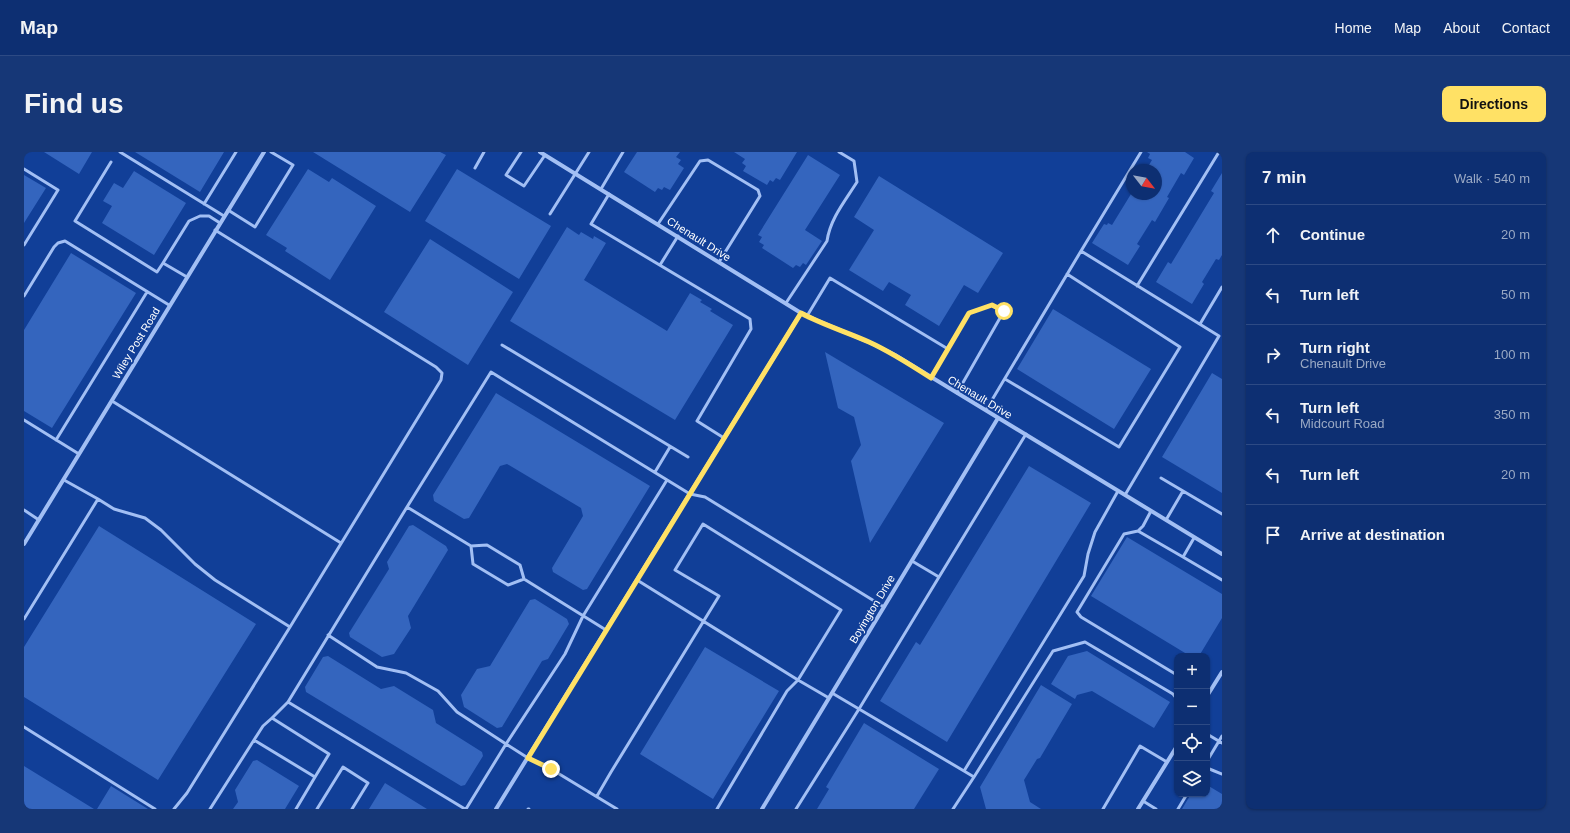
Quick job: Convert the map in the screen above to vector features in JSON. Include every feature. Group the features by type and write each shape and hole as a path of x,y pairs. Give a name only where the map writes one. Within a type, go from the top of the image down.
{"street":[{"name":"Wiley Post Road","path":"24,544 264,152"},
{"name":"Chenault Drive","path":"540,152 801,313 871,343 895,356 1026,434 1194,538 1222,553"},
{"path":"496,809 801,313"},
{"name":"Boyington Drive","path":"762,809 998,418"},
{"path":"1210,691 1222,672"},
{"path":"1138,809 1174,751"}],"lane":[{"path":"120,152 224,216"},
{"path":"204,204 236,152"},
{"path":"228,210 255,227 293,165 271,152"},
{"path":"474,168 484,152"},
{"path":"521,152 506,175 524,186 545,155"},
{"path":"550,214 589,152"},
{"path":"601,189 624,152"},
{"path":"786,303 827,241 833,219 857,182 854,161 839,152"},
{"path":"986,410 1141,152"},
{"path":"1137,286 1219,152 1222,153"},
{"path":"658,224 700,161 708,160 758,190 760,196 719,262"},
{"path":"111,162 75,221 157,272 189,221 200,216 209,216 220,223"},
{"path":"24,169 58,190 24,246"},
{"path":"609,194 591,224 750,319 751,328 697,421 724,438"},
{"path":"174,809 187,792 290,627 441,380 442,373 436,367 215,230"},
{"path":"660,265 678,236"},
{"path":"24,296 54,247 58,242 65,242 170,305"},
{"path":"1081,251 1219,336"},
{"path":"163,262 187,277"},
{"path":"1004,379 1119,447 1180,347 1067,274"},
{"path":"807,316 830,278 948,349"},
{"path":"1200,324 1222,287"},
{"path":"56,440 147,292"},
{"path":"931,378 969,313 992,305 1004,311 957,393"},
{"path":"1125,495 1222,330"},
{"path":"502,345 688,458"},
{"path":"210,809 263,726 288,702 491,372 690,494 705,497 884,607"},
{"path":"112,401 341,543"},
{"path":"24,420 79,454"},
{"path":"796,809 859,709 1026,434"},
{"path":"655,472 670,447"},
{"path":"1161,478 1222,514"},
{"path":"64,480 114,509 145,518 160,530 195,564 215,580 290,627"},
{"path":"288,702 465,809 565,654 584,616 667,480"},
{"path":"964,771 1084,576 1088,554 1095,532 1118,491"},
{"path":"1166,520 1183,491"},
{"path":"24,619 98,499"},
{"path":"407,507 471,546 487,545 520,565 524,579 606,630"},
{"path":"24,510 39,520"},
{"path":"1151,511 1143,526 1138,530 1124,534 1077,612 1081,617 1174,673"},
{"path":"597,796 719,596 675,570 703,524 841,610 798,680 787,691 717,809"},
{"path":"1138,530 1222,580"},
{"path":"1183,557 1194,538"},
{"path":"471,546 473,564 508,585 524,579"},
{"path":"912,561 939,577"},
{"path":"637,580 829,698"},
{"path":"328,635 377,667 406,672 438,691 457,712 528,758 551,769 617,809"},
{"path":"954,809 1053,651 1084,642 1174,695"},
{"path":"832,693 974,778"},
{"path":"272,718 330,754 296,809"},
{"path":"24,727 155,809"},
{"path":"1210,736 1220,742"},
{"path":"1210,757 1220,742 1222,736"},
{"path":"254,740 315,777"},
{"path":"1103,809 1140,746 1167,762"},
{"path":"317,809 343,767 368,783 352,809"},
{"path":"1210,769 1222,774"},
{"path":"1178,809 1185,797"},
{"path":"1143,801 1156,809"}],"building":[{"path":"44,152 92,152 79,174"},
{"path":"135,152 224,152 200,192"},
{"path":"313,152 440,152 446,155 410,212"},
{"path":"637,152 680,152 676,157 681,160 678,164 684,168 670,190 664,187 662,190 658,188 655,192 624,172"},
{"path":"734,152 797,152 780,180 776,178 773,182 770,180 767,185 743,171 746,166 742,163 745,159"},
{"path":"1147,152 1185,152 1194,158 1184,175 1181,173 1155,222 1152,220 1137,244 1140,246 1128,265 1092,243 1104,224 1107,225 1108,223 1112,225 1127,200 1162,200 1162,164 1150,164 1152,160 1148,158 1150,154"},
{"path":"808,155 840,175 805,230 822,241 806,265 803,263 800,267 796,265 793,268 762,248 764,245 759,242 762,237 758,235"},
{"path":"308,169 329,182 332,178 376,206 330,280 285,251 287,248 266,235"},
{"path":"457,169 551,226 519,279 425,221"},
{"path":"134,171 186,203 154,255 102,223 112,206 103,201 114,183 123,188"},
{"path":"1222,173 1222,255 1219,260 1216,259 1202,282 1204,284 1192,304 1156,282 1168,262 1171,264 1214,193 1211,191"},
{"path":"24,175 46,188 24,223"},
{"path":"879,176 1003,253 978,293 964,285 939,326 905,305 911,295 889,282 883,291 849,270 874,230 854,217"},
{"path":"567,227 579,235 581,232 593,239 594,236 606,243 584,280 667,331 690,293 702,300 700,302 712,309 710,311 733,325 675,420 510,321"},
{"path":"430,239 513,292 468,365 384,312"},
{"path":"71,253 136,293 52,428 24,411 24,330"},
{"path":"1053,309 1151,369 1114,429 1017,369"},
{"path":"825,352 944,423 870,543 851,461 861,445 854,417 838,408"},
{"path":"1212,373 1222,379 1222,493 1162,457"},
{"path":"496,393 650,486 587,589 583,590 553,572 552,568 583,516 581,508 507,464 500,466 469,518 464,519 434,501 433,495"},
{"path":"1029,466 1091,503 947,742 880,701 916,642 920,645"},
{"path":"413,525 446,546 448,550 408,616 411,628 394,654 382,657 350,637 349,633 389,569 387,562 409,526"},
{"path":"99,526 256,624 158,780 24,697 24,647"},
{"path":"1127,537 1222,594 1222,618 1201,653 1185,653 1091,596"},
{"path":"535,599 567,619 569,624 548,659 542,661 502,727 497,728 464,707 461,695 477,669 490,666 530,600"},
{"path":"705,647 779,691 713,799 640,754"},
{"path":"1087,651 1170,702 1154,728 1092,691 1077,695 1075,699 1051,684 1068,656"},
{"path":"328,656 381,689 394,686 433,710 436,723 482,752 483,756 465,785 461,786 306,692 305,687 323,657"},
{"path":"1041,685 1072,704 1040,758 1037,759 1024,780 1030,802 1041,809 986,809 980,787"},
{"path":"864,723 939,769 914,809 817,809 829,789 826,787"},
{"path":"257,760 299,786 285,809 233,809 238,802 235,790 253,761"},
{"path":"24,766 94,809 24,809"},
{"path":"385,783 427,809 369,809"},
{"path":"111,786 148,809 97,809"},
{"path":"1210,787 1222,794 1222,809 1182,809 1189,797 1210,797"}],"route":[{"path":"551,769 528,758 801,313 871,343 931,378 969,313 992,305 1004,311"}]}
